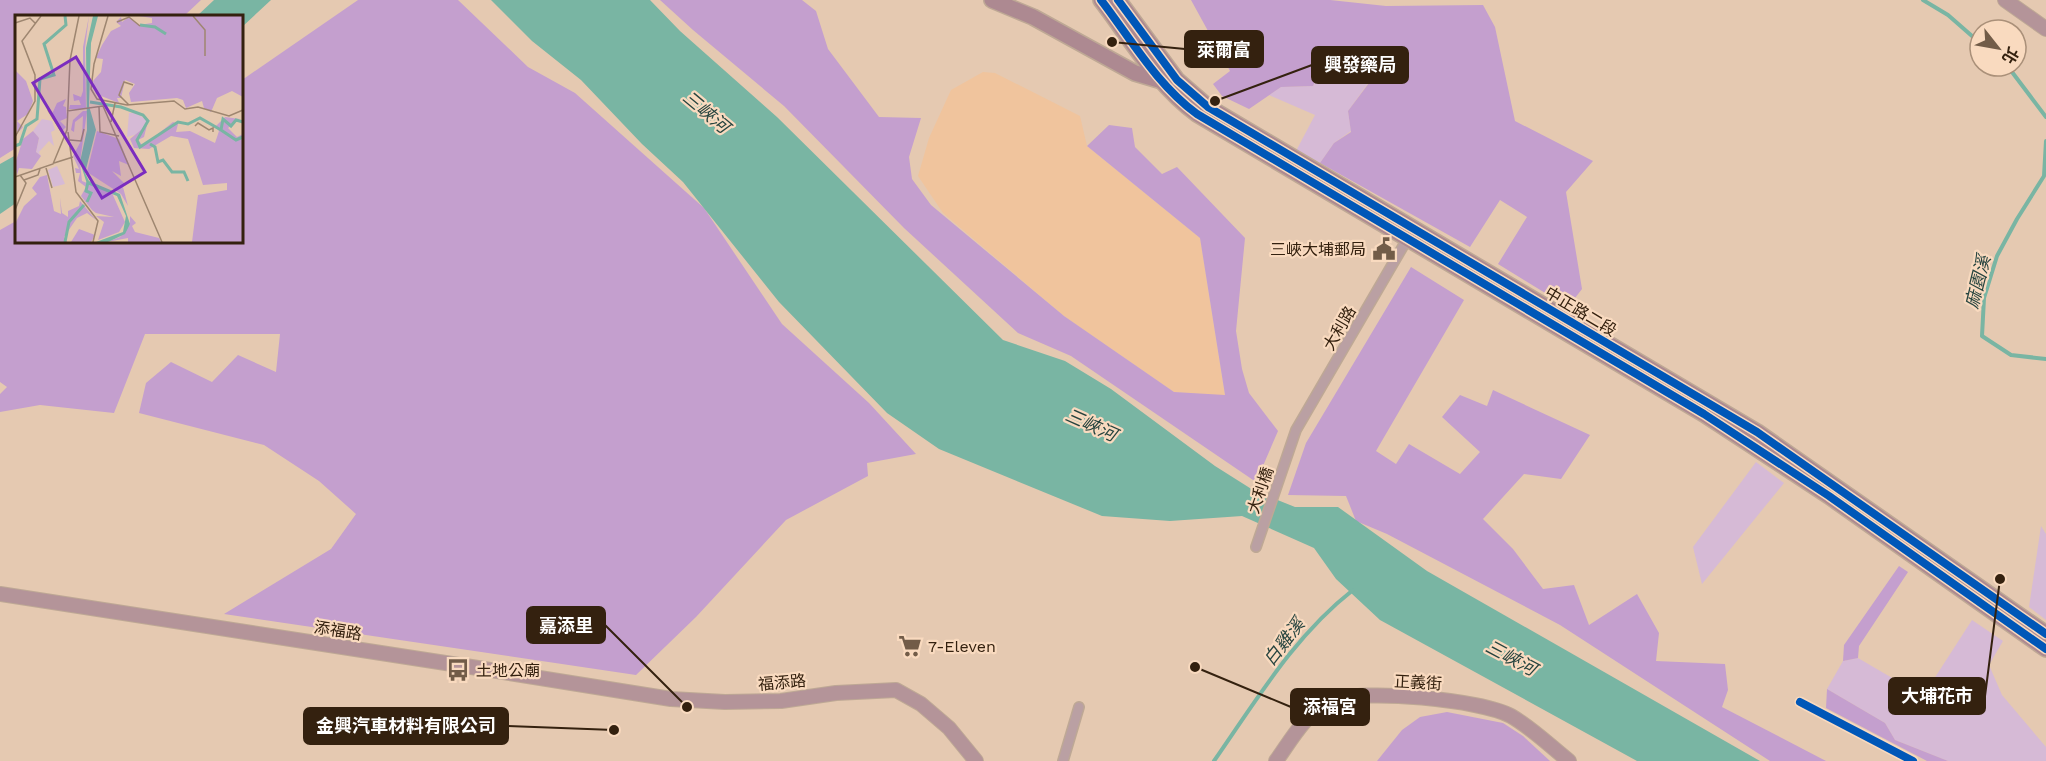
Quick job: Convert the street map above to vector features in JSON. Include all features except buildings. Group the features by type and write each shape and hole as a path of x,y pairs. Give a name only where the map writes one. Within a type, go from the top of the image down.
{"main road":[{"path":"992,0 1034,17 1135,73 1170,80"},
{"name":"中正路二段","path":"1101,0 1170,80"},
{"name":"中正路二段","path":"1118,0 1170,80 1180,102 1197,114 1411,235 1575,323 1757,432 2046,634"},
{"name":"中正路二段","path":"1411,235 1740,437 1829,496 2046,649"}],"street":[{"path":"2005,0 2046,29"},
{"name":"大利路","path":"1292,442 1296,430 1411,235"},
{"name":"大利橋","path":"1256,547 1292,442"},
{"name":"添福路","path":"0,594 671,699"},
{"name":"福添路","path":"671,699 725,702 781,701 836,693 897,690 921,704 950,728 976,761"},
{"name":"正義街","path":"1276,761 1317,710 1331,701 1360,696 1442,700 1494,708 1511,716 1569,761"},
{"path":"1063,761 1079,708"}],"shaded area":[{"path":"0,0 201,0 185,15 15,15 15,149 0,158"},
{"path":"358,0 458,0 528,67 575,93 704,208 782,324 869,403 916,454 867,463 868,476 786,520 696,617 636,675 224,614 331,549 356,514 319,481 264,445 139,413 146,383 171,362 212,382 238,355 276,372 280,334 145,334 114,413 40,405 0,412 0,394 7,387 0,382 0,230 15,222 15,243 243,243 243,79"},
{"path":"660,0 802,0 816,11 828,49 879,117 921,118 909,157 912,179 931,205 1064,316 1174,392 1225,395 1200,238 1087,146 1109,125 1132,128 1135,147 1162,174 1177,167 1245,238 1236,331 1242,369 1249,393 1278,431 1256,482 1071,356 1018,333 904,228 784,106"},
{"path":"1191,0 1330,0 1386,6 1483,5 1495,27 1515,121 1593,161 1566,192 1582,289 1568,307 1498,264 1527,217 1500,200 1470,247 1320,163 1334,143 1351,132 1348,111 1369,83 1328,56 1313,86 1281,87 1249,109 1222,96 1213,84 1230,71"},
{"path":"1328,56 1369,82 1348,111 1351,131 1334,143 1320,163 1296,151 1315,115 1269,95 1281,87 1313,86"},
{"path":"983,72 995,73 1080,116 1087,146 1200,238 1225,396 1174,392 1064,316 943,213 918,176 929,138 951,90"},
{"path":"1411,267 1464,300 1376,451 1396,464 1409,444 1460,474 1480,452 1442,417 1460,395 1487,406 1493,390 1590,435 1561,479 1524,474 1483,519 1513,549 1543,589 1574,585 1589,625 1637,594 1659,633 1656,661 1725,664 1728,690 1722,707 1826,761 1770,761 1560,625 1387,534 1356,521 1346,496 1288,495 1306,443"},
{"path":"1756,462 1784,483 1702,584 1693,547"},
{"path":"2041,526 2046,534 2046,620 2029,607"},
{"path":"1899,566 1908,572 1859,646 1858,658 1843,661 1844,645"},
{"path":"1972,620 2003,641 1989,665 2002,695 2046,747 2046,761 1948,761 1895,740 1885,723 1827,689 1843,661 1858,658 1923,696"},
{"path":"1827,689 1885,723 1895,740 1948,761 1927,761 1826,708"},
{"path":"1447,712 1503,723 1523,736 1550,761 1377,761 1402,730 1420,717"}],"water":[{"path":"214,0 271,0 243,26 243,15 198,15"},
{"name":"三峽河","path":"491,0 650,0 680,31 777,117 1003,340 1065,361 1111,389 1215,466 1253,490 1295,507 1338,507 1427,571 1760,761 1637,761 1380,620 1336,579 1314,548 1242,516 1170,521 1102,516 939,449 887,413 779,302 683,182 642,144 581,80 532,41"},
{"path":"15,156 15,204 0,214 0,164"}],"waterway":[{"name":"麻園溪","path":"1923,0 1948,15 1968,32"},
{"name":"麻園溪","path":"2017,78 2046,117"},
{"name":"麻園溪","path":"2046,141 2044,176 1997,256 1984,298 1982,336 2011,355 2046,359"},
{"name":"白雞溪","path":"1214,761 1294,648 1332,608 1353,590"}],"cycle path":[{"path":"1101,0 1145,61 1169,89 1197,114 1704,414 1829,496 2046,649"},
{"path":"1118,0 1177,80 1208,107 1757,432 2046,634"},
{"path":"1800,702 1913,761"}],"place":[{"name":"萊爾富","path":"1112,42"},
{"name":"興發藥局","path":"1215,101"},
{"name":"三峽大埔郵局","path":"1384,249"},
{"name":"大埔花市","path":"2000,579"},
{"name":"7-Eleven","path":"910,646"},
{"name":"添福宮","path":"1195,667"},
{"name":"土地公廟","path":"458,670"},
{"name":"嘉添里","path":"687,707"},
{"name":"金興汽車材料有限公司","path":"614,730"}]}
